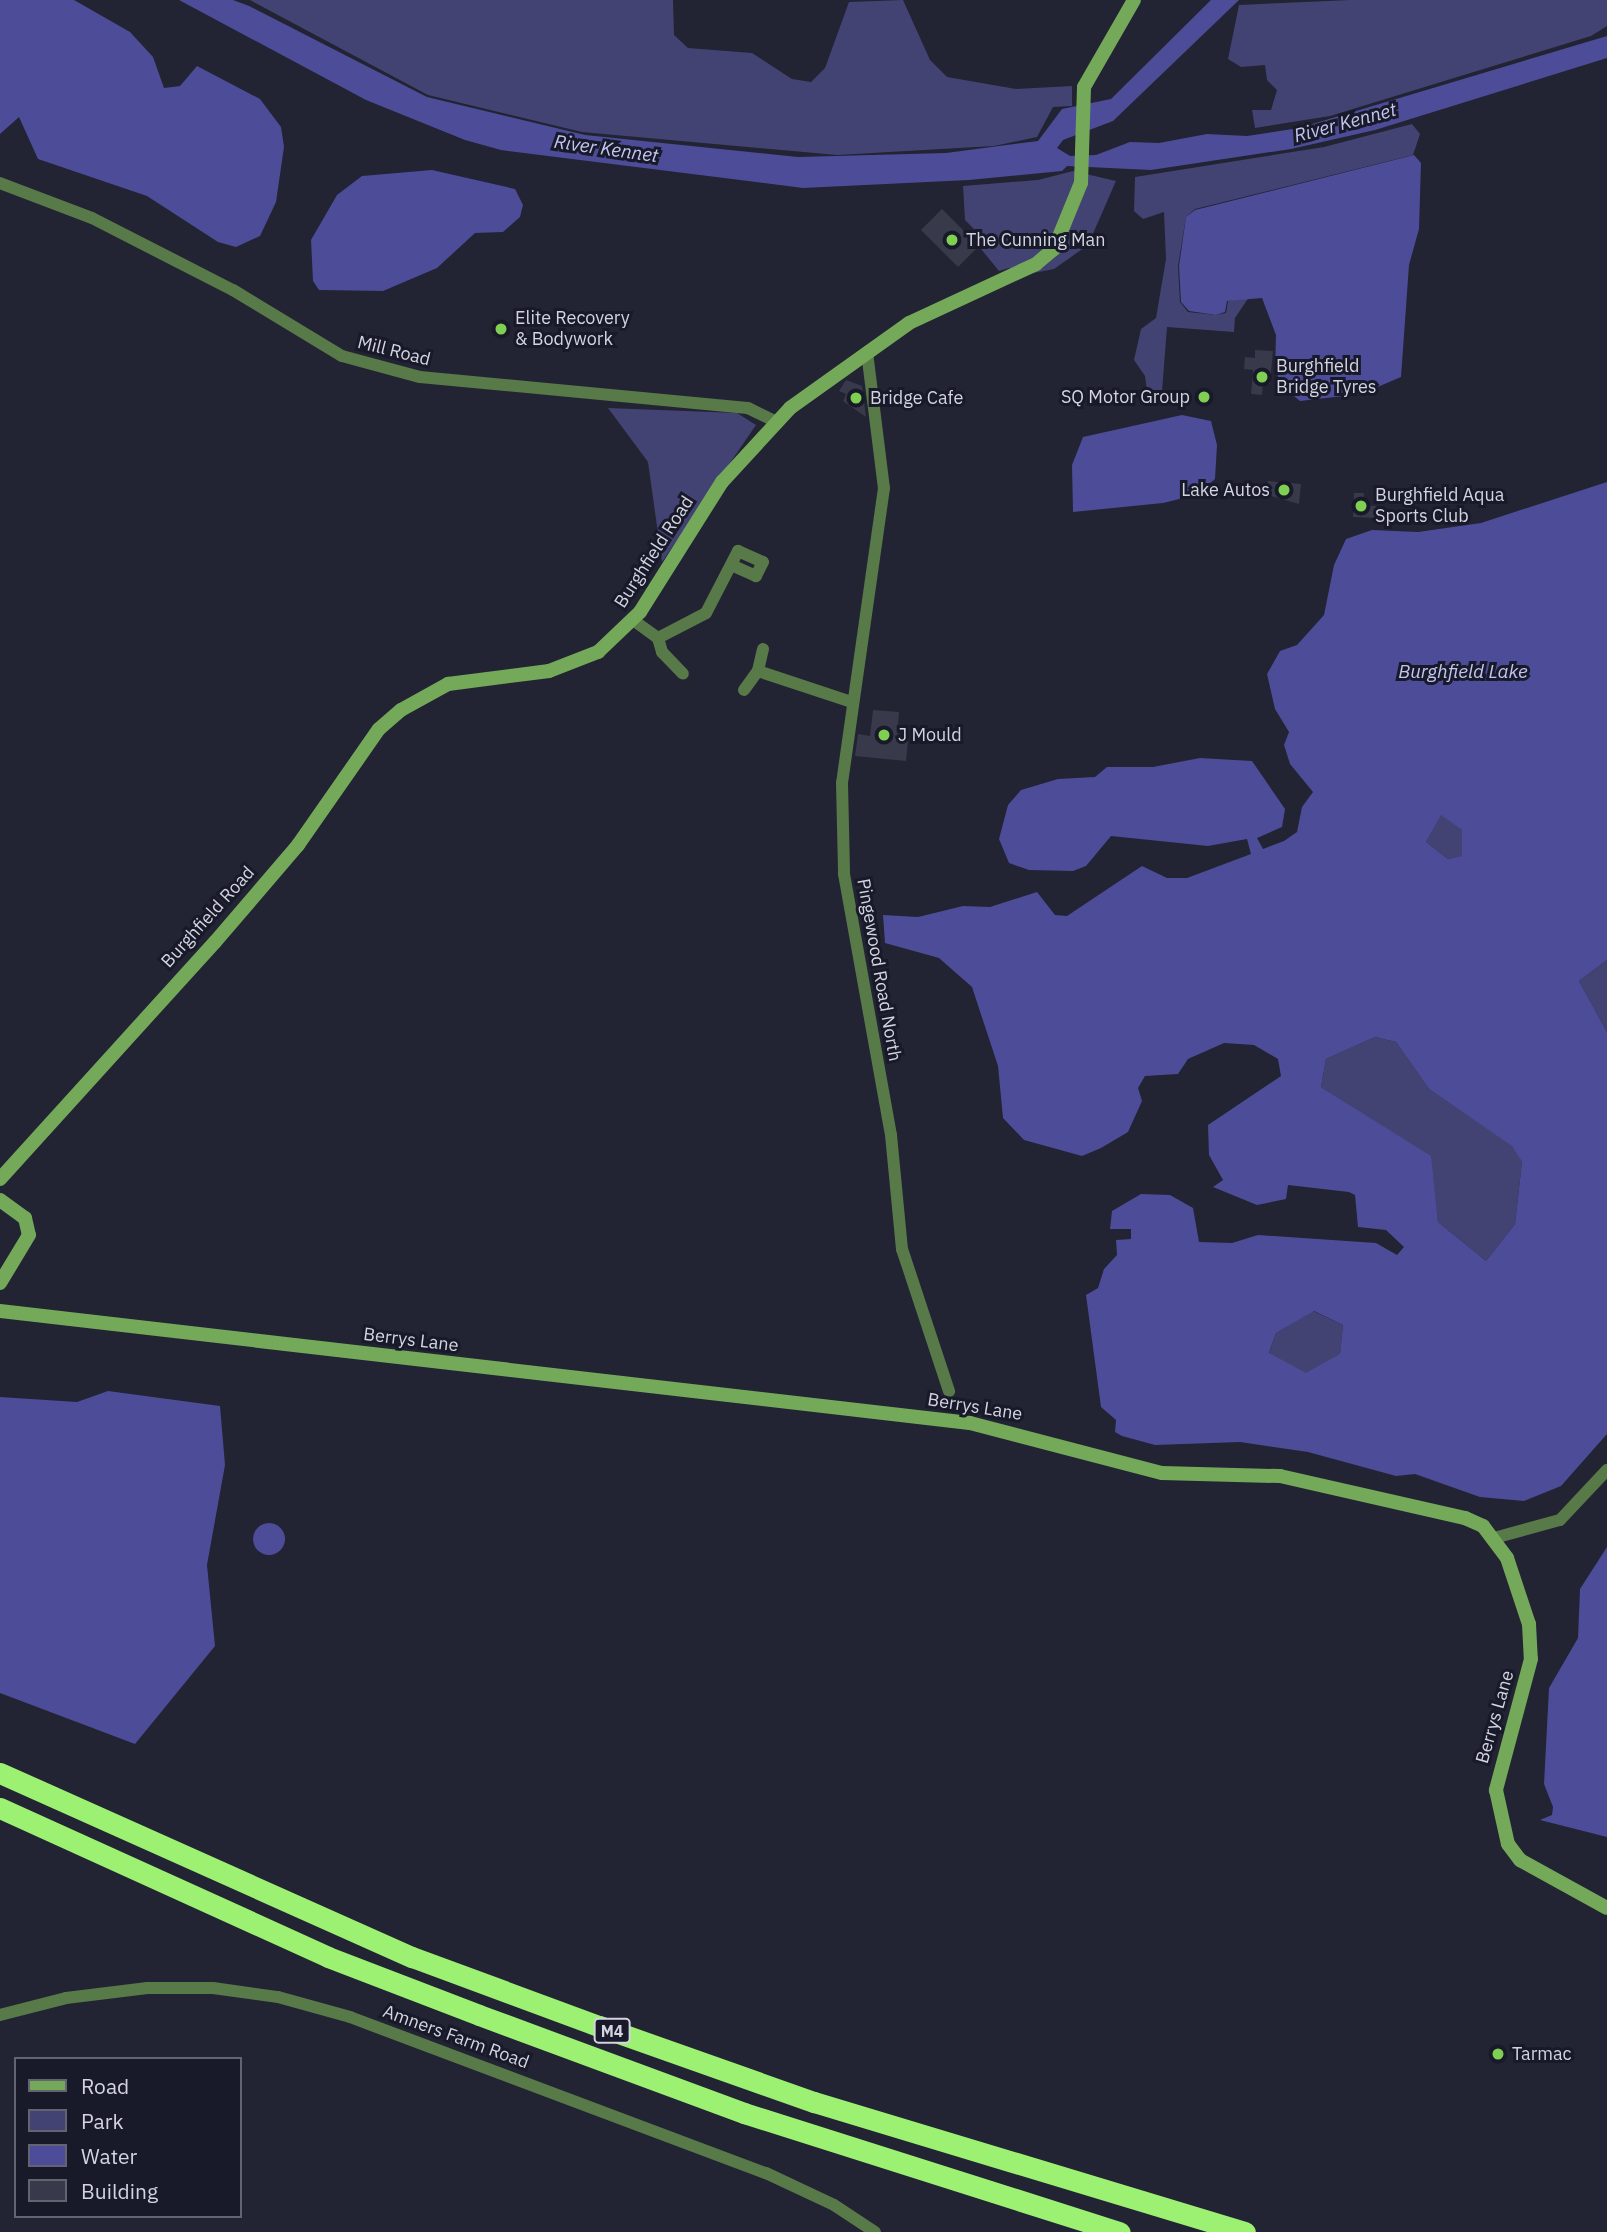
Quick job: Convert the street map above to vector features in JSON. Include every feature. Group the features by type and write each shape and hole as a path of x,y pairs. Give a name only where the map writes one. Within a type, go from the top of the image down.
{"highway":[{"name":"M4","path":"0,1773 412,1957 599,2026 814,2102 1245,2232"},
{"name":"M4","path":"0,1808 88,1851 328,1956 744,2113 1120,2232"},
{"name":"M4","path":"0,1822 88,1851"}],"street":[{"name":"Burghfield Road","path":"0,1179 292,852 369,742 401,710 448,684 572,664 598,652 633,620 722,482 775,421 867,352 943,304 1047,257 1064,233 1081,183 1083,98 1087,78 1134,0"},
{"name":"Mill Road","path":"0,183 104,224 233,290 342,356 420,377 748,408 775,421"},
{"name":"Pingewood Road North","path":"867,352 884,488 842,783 854,946 891,1135 902,1249 943,1386"},
{"path":"658,638 706,613 731,565"},
{"path":"633,620 658,638 662,652 684,674"},
{"path":"744,690 758,671 763,649"},
{"path":"758,671 852,702"},
{"path":"0,1200 25,1218 29,1235 0,1283"},
{"name":"Berrys Lane","path":"0,1311 970,1423 1162,1473 1310,1481 1465,1518 1494,1538 1518,1586 1531,1659 1496,1790 1508,1844 1520,1860 1607,1908"},
{"path":"1494,1538 1560,1520 1607,1470"},
{"name":"Amners Farm Road","path":"0,2015 66,1998 146,1988 214,1988 278,1997 350,2017 766,2173 834,2205 875,2232"}],"green space":[{"path":"250,0 673,0 674,35 688,48 752,53 792,79 811,82 825,68 849,2 903,0 930,60 947,77 1016,89 1072,86 1072,106 1053,107 1037,137 994,146 837,155 582,132 428,95"},
{"path":"1350,0 1607,0 1607,26 1591,36 1330,116 1255,128 1252,110 1271,110 1277,90 1267,80 1265,65 1241,67 1228,59 1239,5"},
{"path":"1412,124 1420,134 1413,155 1195,209 1186,217 1178,266 1180,302 1188,312 1216,315 1226,313 1228,301 1249,297 1235,318 1234,332 1167,327 1161,404 1149,404 1145,376 1134,360 1141,329 1156,318 1166,259 1164,212 1143,219 1134,211 1135,177 1324,147"},
{"path":"1073,171 1116,181 1088,245 1054,269 1023,275 1009,268 999,271 981,249 987,242 965,220 963,186 1038,180"},
{"path":"608,408 737,413 756,425 662,562 648,462"},
{"path":"1441,814 1462,830 1463,856 1448,859 1426,842"},
{"path":"1607,960 1607,1032 1579,981"},
{"path":"1375,1037 1396,1042 1429,1089 1513,1146 1522,1162 1515,1224 1486,1261 1438,1222 1430,1156 1321,1087 1326,1059"},
{"path":"1313,1311 1343,1325 1340,1355 1306,1374 1269,1354 1276,1333"}],"water":[{"path":"0,0 74,0 130,32 153,57 164,88 180,86 197,66 260,99 281,127 284,147 276,202 260,236 236,247 218,242 147,196 38,159 19,117 0,134"},
{"name":"River Kennet","path":"179,0 233,0 249,6 427,97 585,135 798,157 946,153 1038,141 1062,109 1111,99 1211,0 1239,0 1113,121 1063,140 1057,148 1070,156 1096,155 1130,142 1159,143 1207,134 1247,136 1299,128 1607,36 1607,58 1375,130 1291,149 1151,170 1067,166 1062,171 969,180 803,188 501,150 465,140 366,100"},
{"path":"1414,155 1421,163 1419,229 1409,265 1401,377 1361,394 1300,401 1282,386 1275,369 1276,335 1262,298 1227,301 1225,312 1216,315 1189,311 1181,302 1179,266 1186,217 1195,210"},
{"path":"432,170 515,189 523,205 520,217 503,232 475,233 437,268 383,291 319,290 313,281 311,240 337,195 362,176"},
{"path":"1182,415 1211,421 1217,445 1215,479 1196,495 1163,503 1073,512 1072,465 1083,437"},
{"name":"Burghfield Lake","path":"1607,482 1607,960 1579,981 1607,1032 1607,1434 1561,1486 1524,1501 1480,1497 1415,1474 1396,1476 1308,1452 1240,1442 1155,1445 1122,1436 1115,1432 1116,1420 1101,1407 1086,1295 1098,1288 1104,1269 1117,1255 1116,1240 1131,1239 1131,1229 1110,1229 1112,1211 1141,1194 1170,1195 1193,1208 1199,1242 1232,1243 1258,1235 1376,1243 1397,1255 1404,1247 1386,1230 1358,1227 1355,1195 1349,1192 1288,1185 1286,1199 1257,1205 1213,1187 1223,1180 1209,1155 1208,1125 1281,1076 1278,1059 1254,1045 1224,1043 1188,1059 1178,1074 1145,1076 1138,1088 1142,1101 1128,1132 1082,1156 1024,1140 1003,1118 998,1066 972,987 939,958 885,943 883,915 918,917 963,906 990,907 1037,892 1055,915 1067,916 1142,866 1167,878 1187,878 1251,854 1247,839 1208,846 1111,836 1086,866 1073,871 1029,870 1009,863 999,839 1008,805 1021,790 1058,779 1095,777 1107,767 1153,767 1200,758 1252,761 1285,809 1282,827 1257,838 1263,849 1284,841 1297,832 1302,807 1313,792 1290,764 1284,745 1289,732 1275,709 1267,674 1280,651 1297,645 1324,615 1334,565 1346,539 1372,530 1418,532 1481,523","holes":["1441,815 1462,830 1462,856 1448,859 1426,842","1375,1037 1396,1042 1429,1089 1512,1146 1522,1162 1515,1224 1486,1261 1438,1222 1431,1156 1321,1087 1326,1059","1314,1311 1343,1325 1340,1354 1306,1373 1269,1353 1276,1333"]},
{"path":"108,1391 220,1406 225,1465 207,1565 215,1646 135,1744 0,1693 0,1397 77,1402"},
{"path":"269,1523 280,1528 285,1539 280,1550 269,1555 258,1550 253,1539 258,1528"},
{"path":"1607,1547 1607,1837 1540,1820 1552,1815 1553,1807 1544,1784 1549,1688 1578,1638 1580,1589"}],"building":[{"name":"The Cunning Man","path":"942,209 979,246 958,267 921,230"},
{"name":"Burghfield Bridge Tyres","path":"1255,350 1273,351 1270,384 1263,383 1262,395 1251,394 1253,370 1244,369 1245,357 1255,358"},
{"name":"Bridge Cafe","path":"846,380 862,386 866,417 843,401 846,394 839,391"},
{"name":"Lake Autos","path":"1268,481 1301,484 1299,504 1267,495"},
{"name":"Burghfield Aqua Sports Club","path":"1354,493 1364,493 1363,505 1376,506 1376,518 1353,517"},
{"name":"J Mould","path":"873,710 899,712 897,740 908,741 906,761 855,756 858,734 870,736"}],"place":[{"name":"The Cunning Man","path":"952,240"},
{"name":"Elite Recovery & Bodywork","path":"501,329"},
{"name":"Burghfield Bridge Tyres","path":"1262,377"},
{"name":"SQ Motor Group","path":"1204,397"},
{"name":"Bridge Cafe","path":"856,398"},
{"name":"Lake Autos","path":"1284,490"},
{"name":"Burghfield Aqua Sports Club","path":"1361,506"},
{"name":"J Mould","path":"884,735"},
{"name":"Tarmac","path":"1498,2054"}]}
